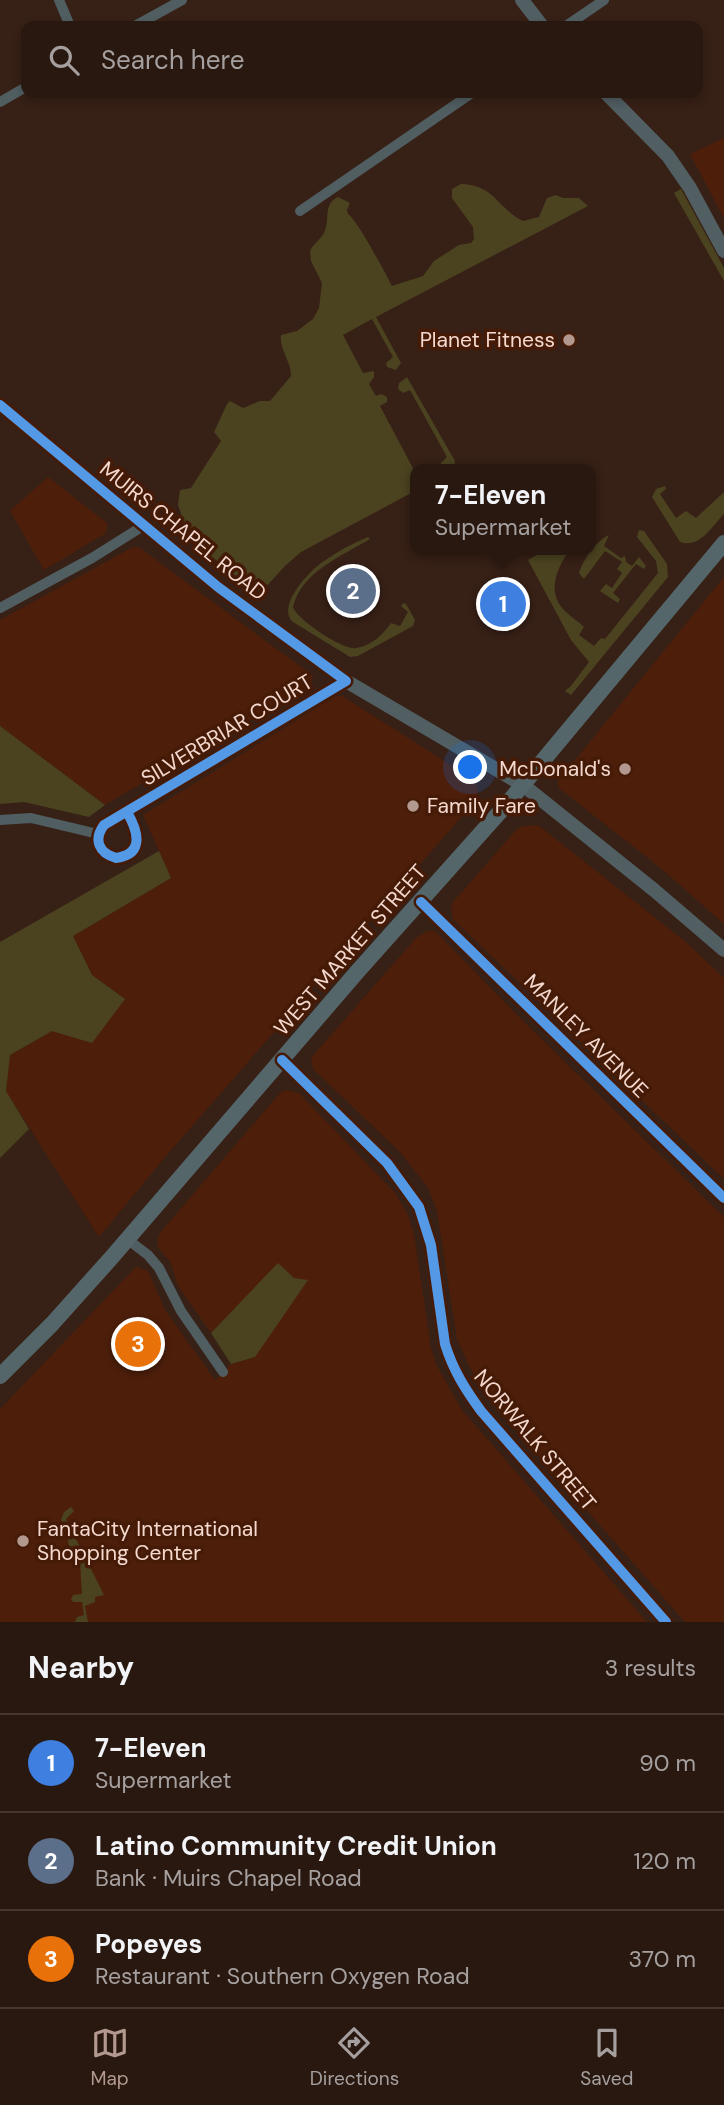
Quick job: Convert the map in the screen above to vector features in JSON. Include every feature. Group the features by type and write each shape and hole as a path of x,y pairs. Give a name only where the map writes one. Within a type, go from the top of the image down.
{"main road":[{"name":"WEST MARKET STREET","path":"0,1377 52,1324 523,785 724,543"}],"street":[{"path":"59,0 68,21"},
{"path":"144,21 182,0"},
{"path":"522,0 538,21"},
{"path":"573,21 604,0"},
{"path":"0,102 21,90"},
{"path":"300,211 465,98"},
{"path":"611,98 668,156 690,188 724,251"},
{"name":"MUIRS CHAPEL ROAD","path":"0,405 218,587 346,681 523,785 724,950"},
{"path":"0,608 92,558 143,526"},
{"name":"SILVERBRIAR COURT","path":"127,812 137,832 134,847 129,853 116,859 108,856 99,846 99,834 104,825 346,681"},
{"path":"0,820 31,818 99,834"},
{"name":"MANLEY AVENUE","path":"421,902 724,1198"},
{"name":"NORWALK STREET","path":"282,1060 387,1163 419,1207 431,1245 445,1344 466,1391 666,1622"},
{"path":"127,1239 148,1255 159,1268 181,1311 223,1372"}],"shaded area":[{"path":"724,138 724,218 690,154"},
{"path":"461,184 481,188 523,221 539,217 547,198 556,195 579,198 588,206 376,317 401,363 396,370 387,367 386,363 393,357 372,319 343,335 363,373 374,371 374,377 369,384 376,396 381,394 387,397 387,402 380,406 411,464 410,494 301,552 262,591 252,589 180,531 180,490 191,488 221,441 214,432 227,404 230,401 243,408 260,401 270,401 291,376 281,335 297,331 313,319 319,308 322,283 311,261 310,251 324,233 328,208 333,200 338,197 350,203 348,214 364,235 392,286 423,276 434,261 474,239 473,227 452,198 452,189"},
{"path":"681,189 724,268 724,281 674,193"},
{"path":"407,377 455,464 440,464 447,457 410,390 403,393 398,389 399,383"},
{"path":"48,477 107,523 106,533 44,570 10,511"},
{"path":"665,486 666,489 660,494 676,518 686,511 696,518 724,492 724,514 700,539 680,542 652,497 656,489"},
{"path":"639,530 644,531 667,564 668,577 571,695 565,691 589,662 571,640 528,560 536,555 567,555 557,573 556,597 566,612 584,627 579,635 594,646 601,638 605,639 658,573 656,561 637,537"},
{"path":"609,535 604,546 621,558 625,556 626,562 632,566 639,557 646,566 644,569 636,564 613,593 620,599 618,603 600,591 606,584 612,588 622,573 617,569 622,562 605,551 584,579 579,573 588,555 596,555 596,545"},
{"path":"368,537 370,539 313,575 297,595 293,607 302,619 321,633 342,645 356,648 372,642 391,623 400,626 408,612 401,606 406,604 415,620 413,626 358,656 350,657 293,622 289,607 297,589 318,566"},
{"path":"133,547 140,548 313,676 311,684 105,805 0,726 0,620"},
{"path":"724,577 724,924 663,870 559,788 558,781"},
{"path":"336,696 342,696 474,780 478,790 476,800 166,1156 99,1237 6,1091 10,1055 52,1031 125,999 92,975 73,936 171,878 143,815"},
{"path":"0,726 105,805 89,817 24,802 0,804"},
{"path":"538,825 687,943 724,978 724,1179 453,919 453,902 517,829"},
{"path":"159,851 171,878 73,936 92,975 125,999 92,1043 52,1031 10,1055 6,1091 29,1129 0,1158 0,942"},
{"path":"427,931 435,931 724,1217 724,1622 685,1622 499,1410 475,1378 457,1340 437,1211 428,1188 400,1152 313,1069 311,1058 416,938"},
{"path":"286,1090 299,1093 396,1194 408,1215 414,1234 431,1348 437,1366 462,1410 647,1622 0,1622 0,1409 136,1267 148,1271 165,1310 215,1380 231,1364 255,1357 294,1278 278,1264 211,1333 178,1286 171,1263 158,1247 158,1239 159,1234 281,1092"},
{"path":"278,1263 294,1278 308,1280 255,1357 231,1364 211,1333"},
{"path":"71,1507 74,1511 66,1519 104,1595 95,1597 95,1602 85,1606 88,1622 75,1622 77,1617 84,1615 82,1602 71,1600 73,1595 82,1594 80,1561 71,1560 67,1533 61,1520 64,1512"}],"cycle path":[{"path":"0,405 218,587 346,681 104,825 98,841 105,853 116,858 132,852 135,847 136,834 127,812"},
{"path":"421,902 724,1198"},
{"path":"282,1060 387,1163 419,1207 431,1245 445,1344 456,1371 475,1403 666,1622"}],"place":[{"name":"Planet Fitness","path":"569,340"},
{"name":"Latino Community Credit Union","path":"353,591"},
{"name":"7-Eleven","path":"503,604"},
{"name":"McDonald's","path":"625,769"},
{"name":"Family Fare","path":"413,806"},
{"name":"Popeyes","path":"138,1344"},
{"name":"FantaCity International Shopping Center","path":"23,1541"}]}
